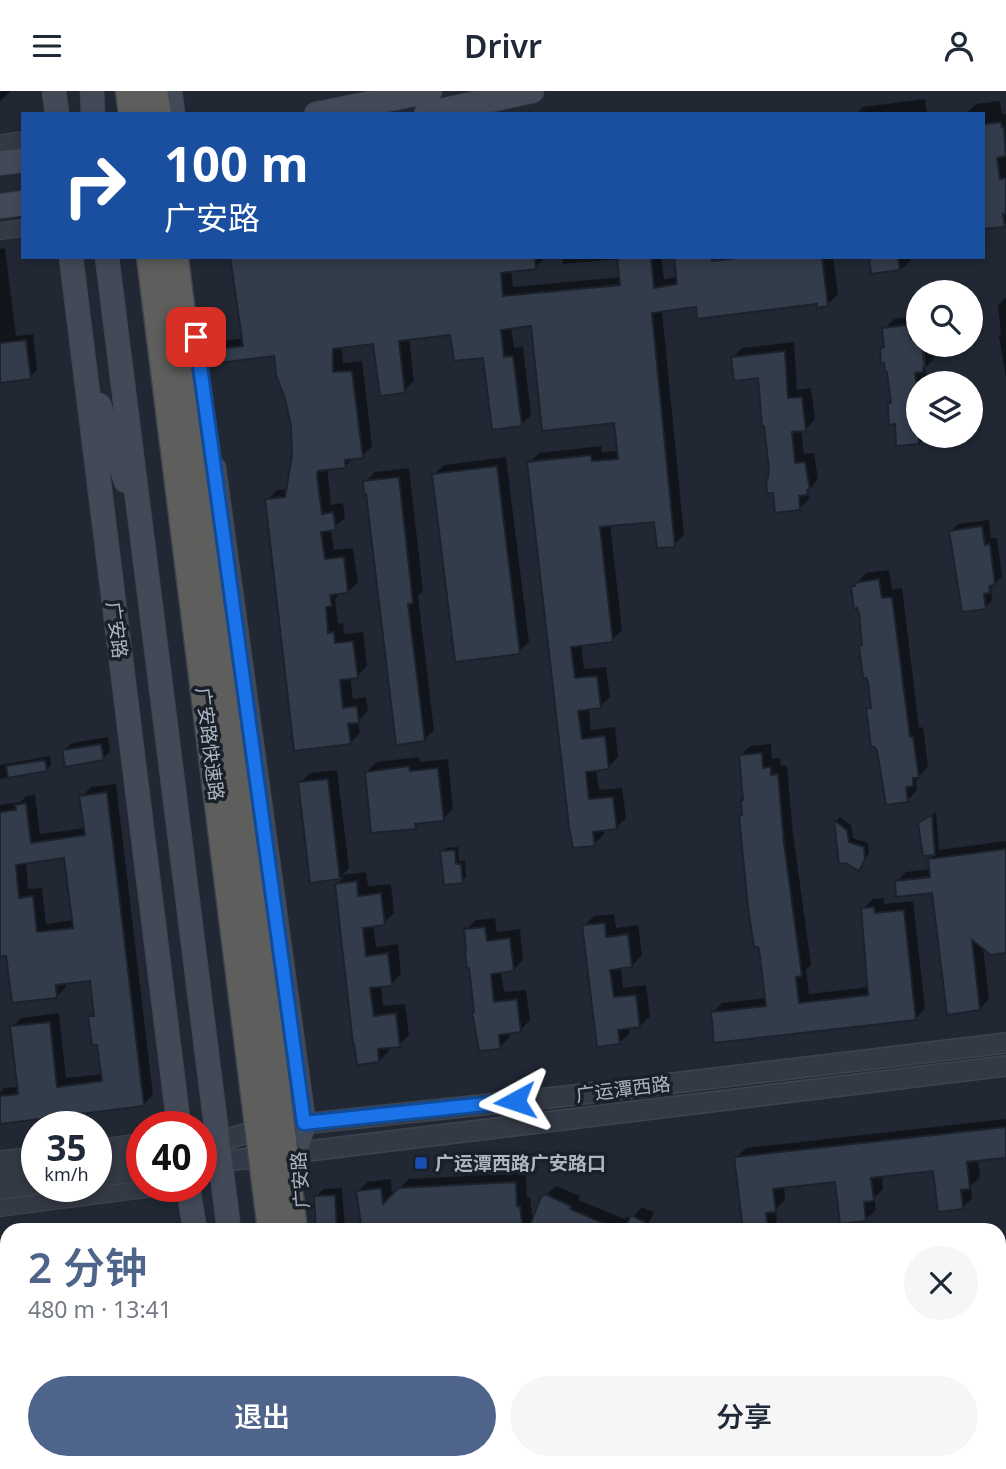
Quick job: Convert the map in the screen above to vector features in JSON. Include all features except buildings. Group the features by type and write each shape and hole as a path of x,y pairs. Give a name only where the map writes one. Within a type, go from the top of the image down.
{"highway":[{"path":"129,91 132,112"},
{"path":"154,91 158,112"},
{"name":"广安路快速路","path":"150,259 270,1223"},
{"name":"广安路快速路","path":"175,259 293,1223"}],"main road":[{"path":"54,91 57,112"},
{"path":"92,91 93,112"},
{"path":"118,91 121,112"},
{"path":"170,91 173,112"},
{"path":"326,112 430,91"},
{"path":"435,112 532,91"},
{"path":"0,163 21,160"},
{"path":"0,206 21,203"},
{"name":"广安路","path":"71,259 177,1111"},
{"path":"107,259 140,523 205,1111"},
{"path":"142,259 276,1223"},
{"name":"广安路","path":"185,259 304,1123 295,1153 303,1223"},
{"path":"84,362 140,523"},
{"path":"217,1182 227,1223"},
{"path":"190,1202 194,1223"}],"street":[{"path":"0,143 21,140"},
{"path":"0,231 21,228"},
{"name":"广运潭西路","path":"217,1151 264,1128 566,1096 1006,1043"},
{"name":"广运潭西路","path":"217,1154 267,1156 295,1153 1006,1066"},
{"path":"0,1160 21,1157"},
{"path":"0,1172 21,1170"},
{"path":"0,1189 21,1186"},
{"path":"0,1207 126,1192"}],"place":[{"name":"广运潭西路广安路口","path":"421,1163"}],"route":[{"path":"196,337 304,1123 515,1101"}]}
